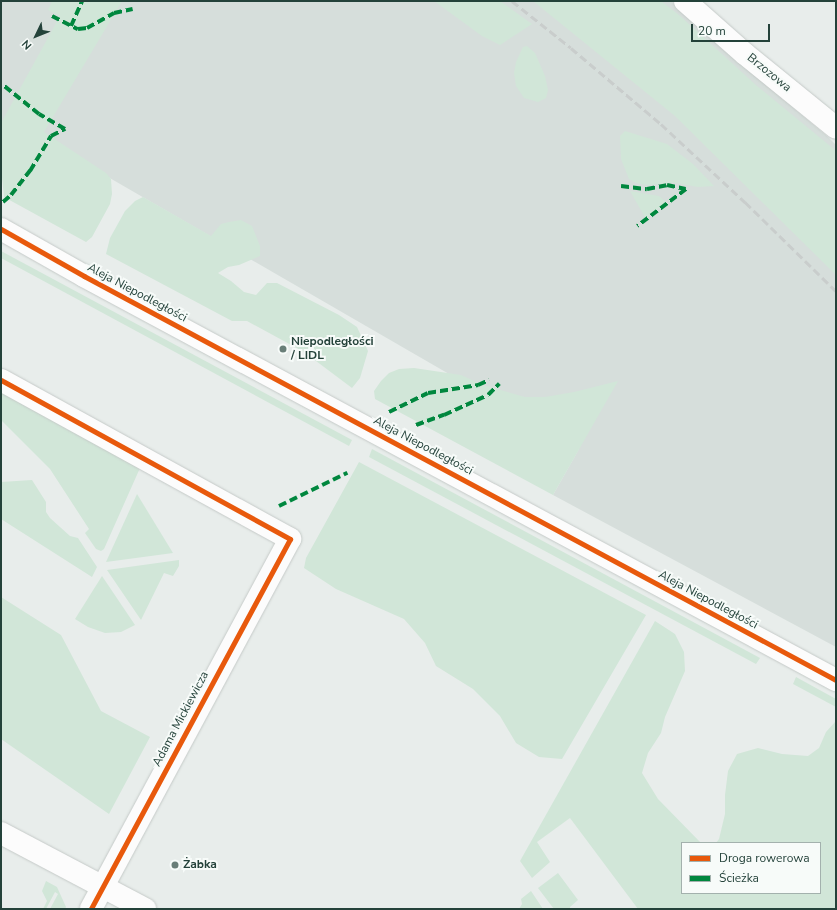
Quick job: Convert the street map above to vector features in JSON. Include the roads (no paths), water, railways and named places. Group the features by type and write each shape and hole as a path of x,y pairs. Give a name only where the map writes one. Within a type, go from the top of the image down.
{"street":[{"name":"Brzozowa","path":"685,1 745,54 836,128"},
{"name":"Aleja Niepodległości","path":"1,229 98,283 836,680"},
{"name":"Adama Mickiewicza","path":"1,380 290,539 91,909"},
{"path":"1,833 145,909"}],"railway":[{"path":"512,1 571,48 661,124 745,202 836,291"}],"place":[{"name":"Niepodległości / LIDL","path":"283,349"},
{"name":"Żabka","path":"175,865"}]}
